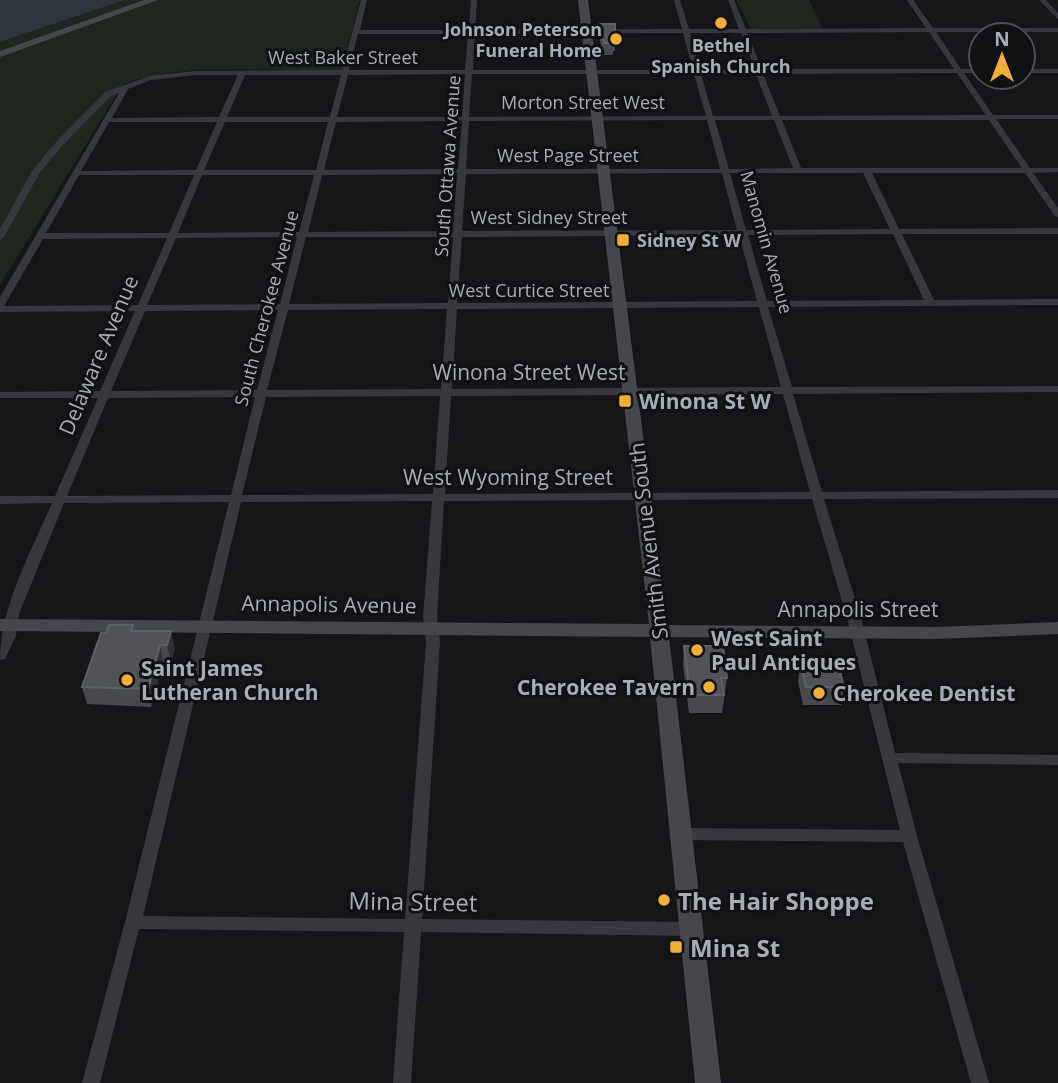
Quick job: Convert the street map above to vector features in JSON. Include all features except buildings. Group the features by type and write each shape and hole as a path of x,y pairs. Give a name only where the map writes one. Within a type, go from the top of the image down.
{"main road":[{"path":"0,54 153,0"},
{"name":"Smith Avenue South","path":"583,0 644,496 708,1083"},
{"name":"Annapolis Avenue","path":"5,625 659,630"},
{"name":"Annapolis Street","path":"659,630 986,632 1058,628"}],"street":[{"name":"South Cherokee Avenue","path":"91,1083 133,922 205,626 206,612 364,0"},
{"name":"South Ottawa Avenue","path":"402,1083 415,926 433,642 431,628 474,0"},
{"name":"Manomin Avenue","path":"677,0 858,632"},
{"path":"731,0 797,171"},
{"path":"910,0 1058,214"},
{"path":"1042,0 1058,17"},
{"path":"355,32 1058,30"},
{"name":"West Baker Street","path":"127,85 170,75 242,73 967,71"},
{"path":"1037,71 1058,71"},
{"name":"Delaware Avenue","path":"0,656 9,636 5,625 242,73"},
{"path":"0,307 127,85"},
{"path":"0,237 35,173 59,144 108,94 127,85"},
{"name":"Morton Street West","path":"108,120 1058,117"},
{"path":"866,170 930,304"},
{"name":"West Page Street","path":"78,173 1058,170"},
{"name":"West Sidney Street","path":"41,236 1058,231"},
{"name":"West Curtice Street","path":"0,307 1058,302"},
{"name":"Winona Street West","path":"0,395 1058,389"},
{"name":"West Wyoming Street","path":"0,500 1058,494"},
{"path":"858,632 909,836 980,1083"},
{"path":"888,758 1058,760"},
{"path":"681,834 909,836"},
{"name":"Mina Street","path":"133,922 692,929"}],"shaded area":[{"path":"0,0 125,0 0,42"},
{"path":"125,0 360,0 341,71 203,70 175,72 123,84 0,285 0,42"},
{"path":"736,0 809,0 822,28 751,29"}],"place":[{"name":"Bethel Spanish Church","path":"721,23"},
{"name":"Johnson Peterson Funeral Home","path":"616,39"},
{"name":"Sidney St W","path":"623,240"},
{"name":"Winona St W","path":"625,401"},
{"name":"West Saint Paul Antiques","path":"697,650"},
{"name":"Saint James Lutheran Church","path":"127,680"},
{"name":"Cherokee Tavern","path":"709,687"},
{"name":"Cherokee Dentist","path":"819,693"},
{"name":"The Hair Shoppe","path":"664,900"},
{"name":"Mina St","path":"676,947"}]}
